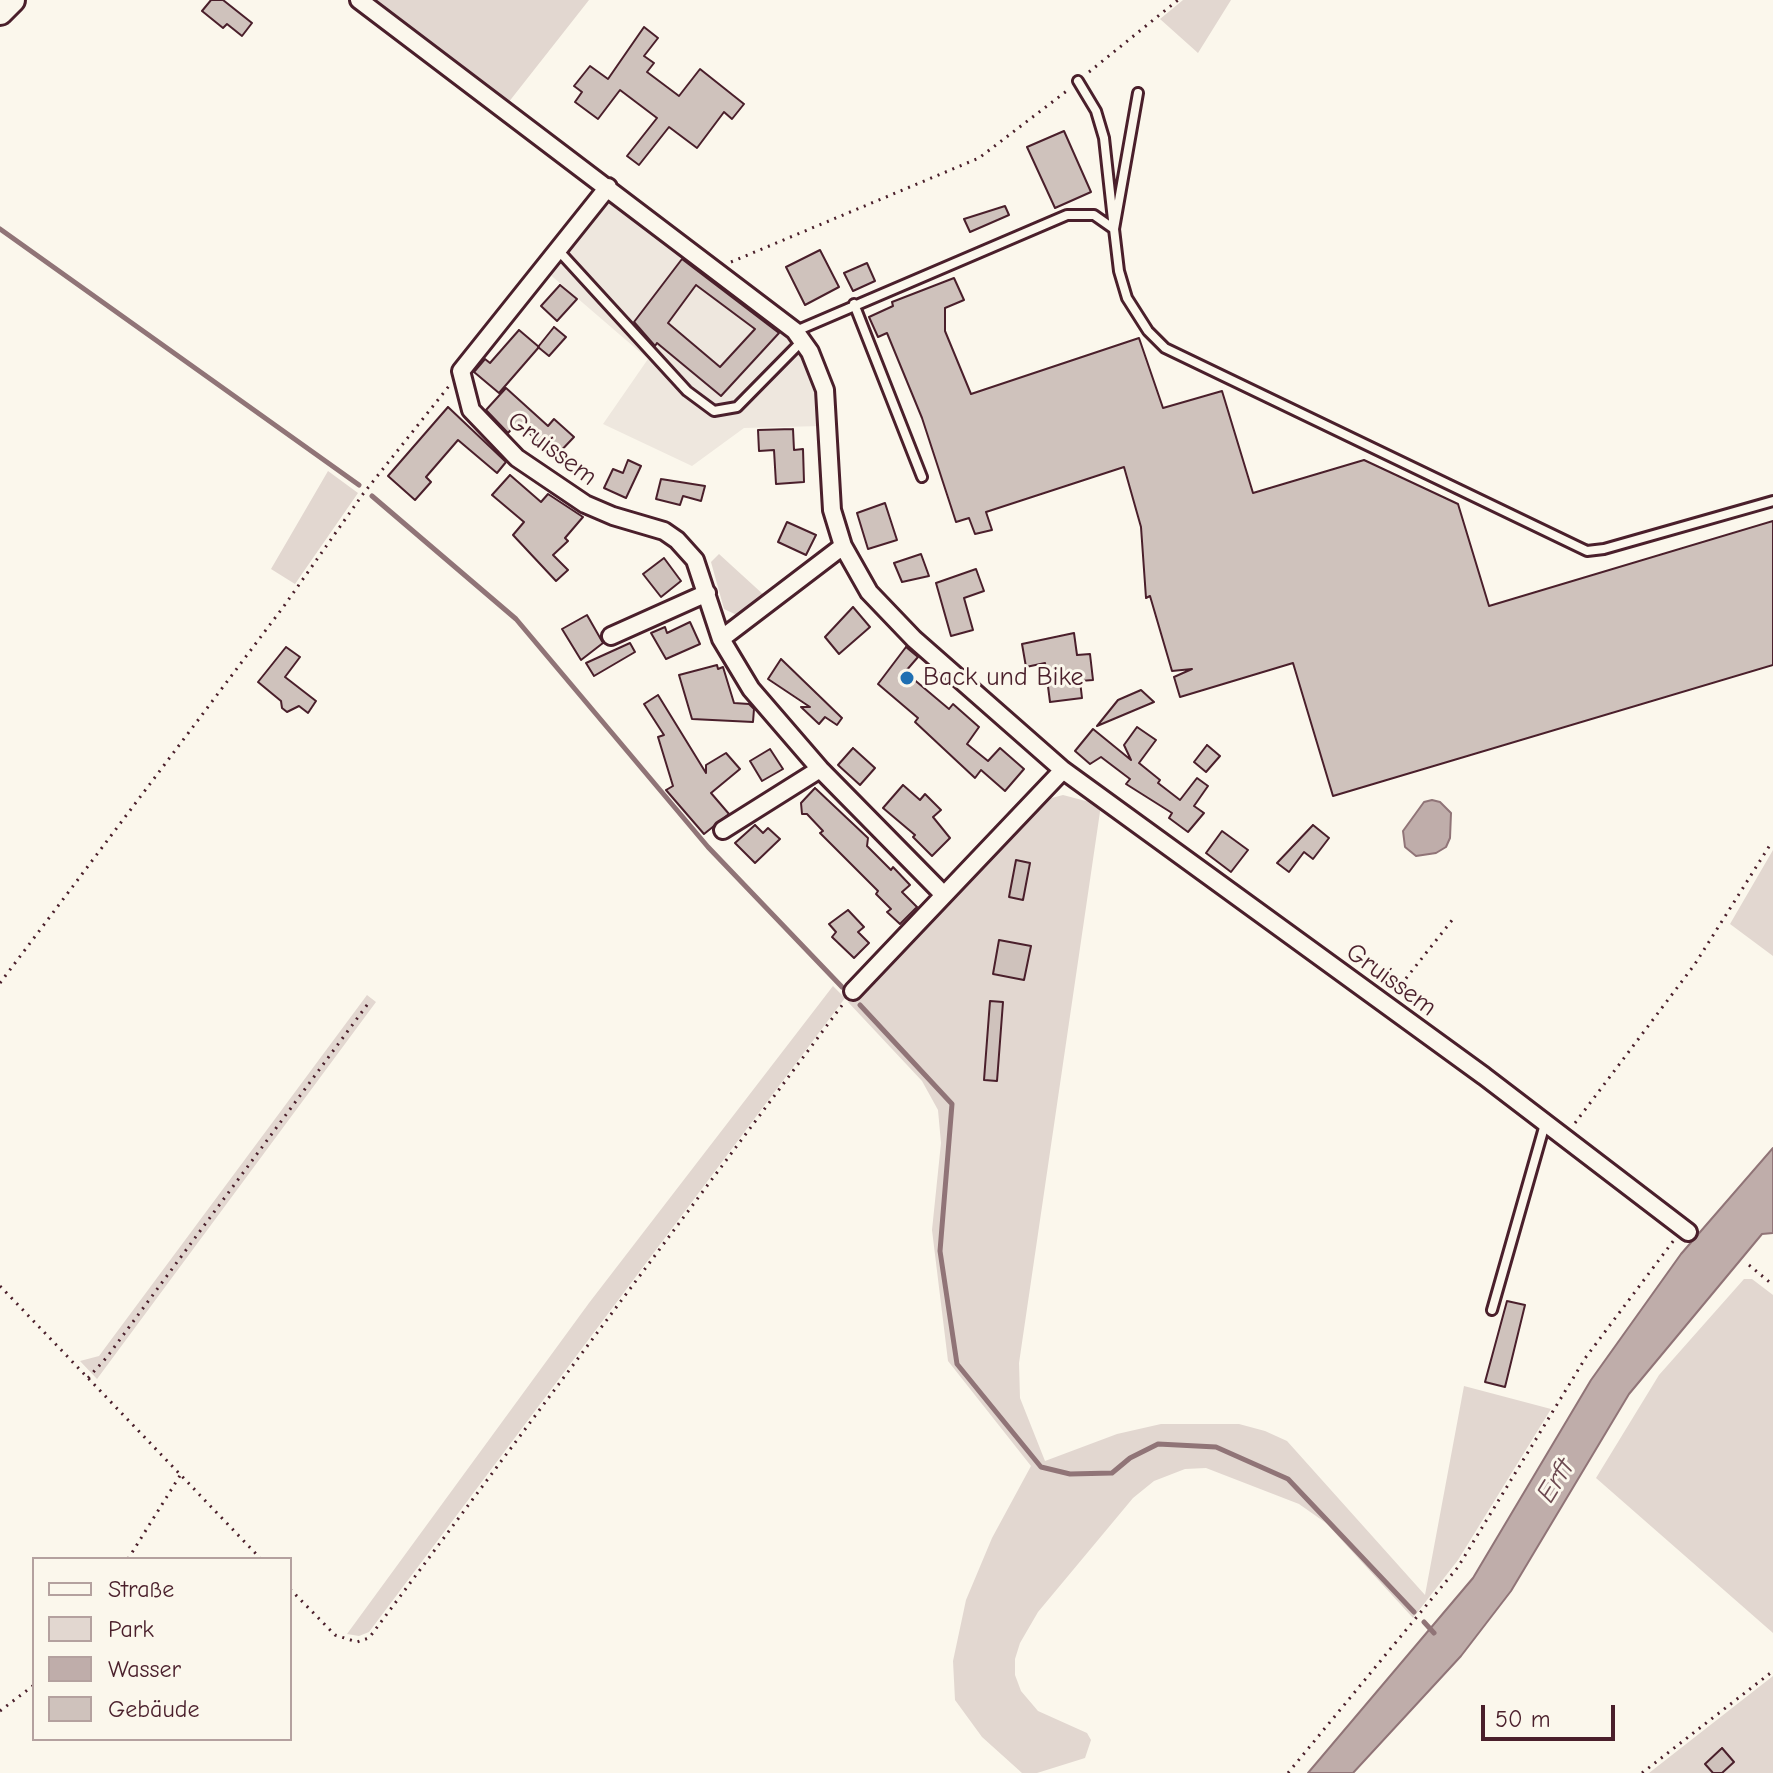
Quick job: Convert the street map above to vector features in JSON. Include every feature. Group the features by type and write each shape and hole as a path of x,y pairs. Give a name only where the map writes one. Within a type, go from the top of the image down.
{"main road":[{"path":"0,12 12,0"}],"street":[{"name":"Gruissem","path":"359,0 718,270 799,336 825,390 832,510 843,546 860,579 885,610 1063,770 1545,1124 1684,1230"},
{"path":"461,371 608,187"},
{"name":"Gruissem","path":"461,371 471,410 495,438 541,476 585,504 613,516 650,525 677,540 695,560 721,639 751,689 820,769 943,894"},
{"path":"721,639 843,546"},
{"path":"611,636 707,593"},
{"path":"723,830 820,769"},
{"path":"853,991 1063,770"}],"lane":[{"path":"1078,81 1096,111 1104,138 1119,271 1127,298 1148,331 1165,348 1571,546 1587,551 1604,549 1773,501"},
{"path":"1114,229 1138,93"},
{"path":"557,249 687,391 714,411 737,407 799,336 854,304 1067,215 1094,215 1114,229"},
{"path":"854,304 922,477"},
{"path":"1492,1310 1545,1124"}],"path":[{"path":"718,270 979,158 1178,0"},
{"path":"0,983 284,606 363,494 461,371"},
{"path":"1585,1112 1695,964 1770,845"},
{"path":"1385,1006 1453,919"},
{"path":"292,1591 335,1635 353,1642 369,1638 853,991"},
{"path":"88,1378 107,1357 370,1001"},
{"path":"1288,1773 1465,1557 1586,1357 1684,1230"},
{"path":"1749,1265 1773,1285"},
{"path":"0,1286 259,1557"},
{"path":"129,1557 181,1474"},
{"path":"1642,1773 1773,1671"},
{"path":"0,1711 32,1687"}],"shaded area":[{"path":"613,199 783,328 802,352 814,380 821,404 821,426 744,428 692,466 603,424 648,359 547,272"}],"green space":[{"path":"371,0 589,0 508,103"},
{"path":"1183,0 1231,0 1198,53 1160,19"},
{"path":"328,471 358,493 295,584 271,569"},
{"path":"719,554 765,596 739,616 724,609 711,562"},
{"path":"1063,795 1101,805 1019,1363 1020,1398 1045,1461 1117,1434 1161,1424 1239,1424 1265,1431 1287,1441 1425,1595 1464,1386 1551,1409 1458,1560 1413,1618 1326,1523 1299,1504 1206,1468 1185,1469 1154,1481 1133,1498 1038,1612 1020,1643 1015,1659 1015,1675 1021,1691 1038,1711 1087,1733 1091,1740 1085,1758 1037,1773 1022,1773 982,1737 955,1700 953,1661 966,1600 992,1538 1031,1466 948,1361 932,1230 941,1143 938,1110 922,1081 848,1002 1048,799"},
{"path":"1773,850 1773,956 1730,924"},
{"path":"833,986 845,998 369,1632 359,1636 347,1634 589,1303"},
{"path":"367,995 376,1002 97,1379 80,1361 99,1356"},
{"path":"1744,1279 1752,1279 1773,1295 1773,1633 1596,1478 1659,1375"},
{"path":"1773,1676 1773,1773 1649,1773"}],"water":[{"path":"1424,802 1440,802 1451,813 1450,838 1446,847 1436,853 1416,856 1405,847 1403,831"},
{"name":"Erft","path":"1773,1148 1773,1233 1762,1234 1629,1394 1511,1591 1461,1656 1353,1773 1308,1773 1473,1578 1591,1380 1681,1254"}],"building":[{"path":"211,0 223,0 252,23 242,36 227,24 223,28 202,11"},
{"path":"644,27 658,38 644,56 654,63 647,72 679,96 700,69 744,104 732,119 724,112 697,148 669,127 639,165 627,156 657,118 620,90 598,119 575,102 582,92 574,86 590,66 608,79"},
{"path":"1064,131 1091,192 1055,208 1027,147"},
{"path":"1005,206 1009,215 970,232 964,219"},
{"path":"820,250 839,287 805,305 786,267"},
{"path":"682,259 779,333 721,396 657,343 655,346 634,322","holes":["696,285 755,329 720,367 668,323"]},
{"path":"867,263 875,281 853,291 844,273"},
{"path":"954,278 964,300 945,308 945,331 971,394 1139,338 1163,408 1222,391 1253,493 1364,460 1458,504 1489,606 1773,521 1773,665 1333,796 1293,663 1180,697 1174,677 1192,669 1172,671 1150,596 1146,598 1141,527 1124,467 986,512 992,530 975,534 969,518 956,522 922,418 887,333 878,337 869,317 893,306 892,302"},
{"path":"560,285 577,299 557,321 541,306"},
{"path":"554,327 566,337 549,356 538,347"},
{"path":"519,330 539,347 499,393 474,372 485,359 490,363"},
{"path":"506,388 548,426 554,419 574,437 556,456 517,423 508,433 486,410"},
{"path":"448,407 506,462 497,473 458,440 426,477 431,482 415,500 388,476"},
{"path":"793,429 794,450 803,449 804,482 776,484 774,450 759,451 758,430"},
{"path":"628,460 641,466 626,498 604,488 613,469 623,473"},
{"path":"510,475 541,502 548,494 583,517 565,538 568,541 553,555 568,570 556,581 513,535 524,522 492,495"},
{"path":"661,479 705,486 701,501 683,496 680,505 656,499"},
{"path":"885,503 897,540 868,549 857,513"},
{"path":"787,522 816,535 806,555 778,542"},
{"path":"921,554 929,576 902,582 894,563"},
{"path":"664,558 681,581 661,597 643,574"},
{"path":"976,569 984,591 964,598 973,630 951,636 936,583"},
{"path":"853,607 870,627 839,654 825,637"},
{"path":"587,615 603,643 581,660 562,629"},
{"path":"690,622 700,644 666,659 651,633 665,627 667,633"},
{"path":"1074,633 1077,655 1090,654 1093,680 1080,681 1082,698 1050,702 1045,663 1026,667 1022,644"},
{"path":"630,643 635,652 594,676 586,663"},
{"path":"286,647 300,657 285,677 316,701 308,713 299,706 287,712 282,708 281,701 258,682"},
{"path":"906,647 918,657 905,672 949,709 953,704 979,727 967,744 988,761 1000,748 1024,769 1005,791 981,770 975,778 915,722 918,718 878,684"},
{"path":"781,659 842,718 837,725 825,717 819,724 801,707 810,707 768,679"},
{"path":"717,665 718,669 723,667 734,703 749,704 754,709 753,722 692,719 679,675"},
{"path":"1141,690 1154,702 1097,726 1118,700"},
{"path":"658,695 706,773 706,765 726,753 740,769 711,793 729,814 704,834 666,790 673,786 658,737 664,735 644,704"},
{"path":"1137,727 1156,740 1139,763 1160,780 1158,783 1180,800 1197,778 1208,786 1194,806 1204,813 1188,832 1169,818 1172,813 1126,784 1130,779 1101,757 1090,764 1075,751 1093,729 1131,760 1124,745"},
{"path":"1207,745 1220,756 1206,772 1194,762"},
{"path":"853,748 875,768 860,785 838,765"},
{"path":"770,749 783,769 762,781 750,761"},
{"path":"903,785 920,800 925,794 941,810 933,817 950,838 932,856 913,837 915,835 883,808"},
{"path":"815,788 868,838 867,846 910,885 902,892 917,907 900,924 887,912 891,909 876,894 878,891 820,833 823,831 807,814 802,814 801,803"},
{"path":"755,825 763,833 768,828 780,839 755,863 735,843"},
{"path":"1313,825 1329,838 1313,859 1304,852 1289,872 1277,863"},
{"path":"1222,831 1248,850 1231,872 1206,853"},
{"path":"1016,860 1030,863 1023,900 1009,897"},
{"path":"848,910 864,927 858,932 869,943 854,958 832,937 836,932 829,924"},
{"path":"999,940 1031,946 1024,980 993,974"},
{"path":"990,1001 1003,1002 997,1081 984,1080"},
{"path":"1507,1301 1525,1305 1505,1387 1485,1382"},
{"path":"1722,1748 1734,1762 1722,1773 1713,1773 1705,1764"}],"waterway":[{"path":"0,229 359,485"},
{"path":"372,496 516,619 708,847 842,987"},
{"path":"860,1005 952,1104 940,1251 957,1364 1041,1467 1070,1474 1112,1473 1130,1458 1158,1444 1216,1447 1288,1479 1414,1612"},
{"path":"1424,1622 1434,1633"}],"place":[{"name":"Back und Bike","path":"907,678"}]}
